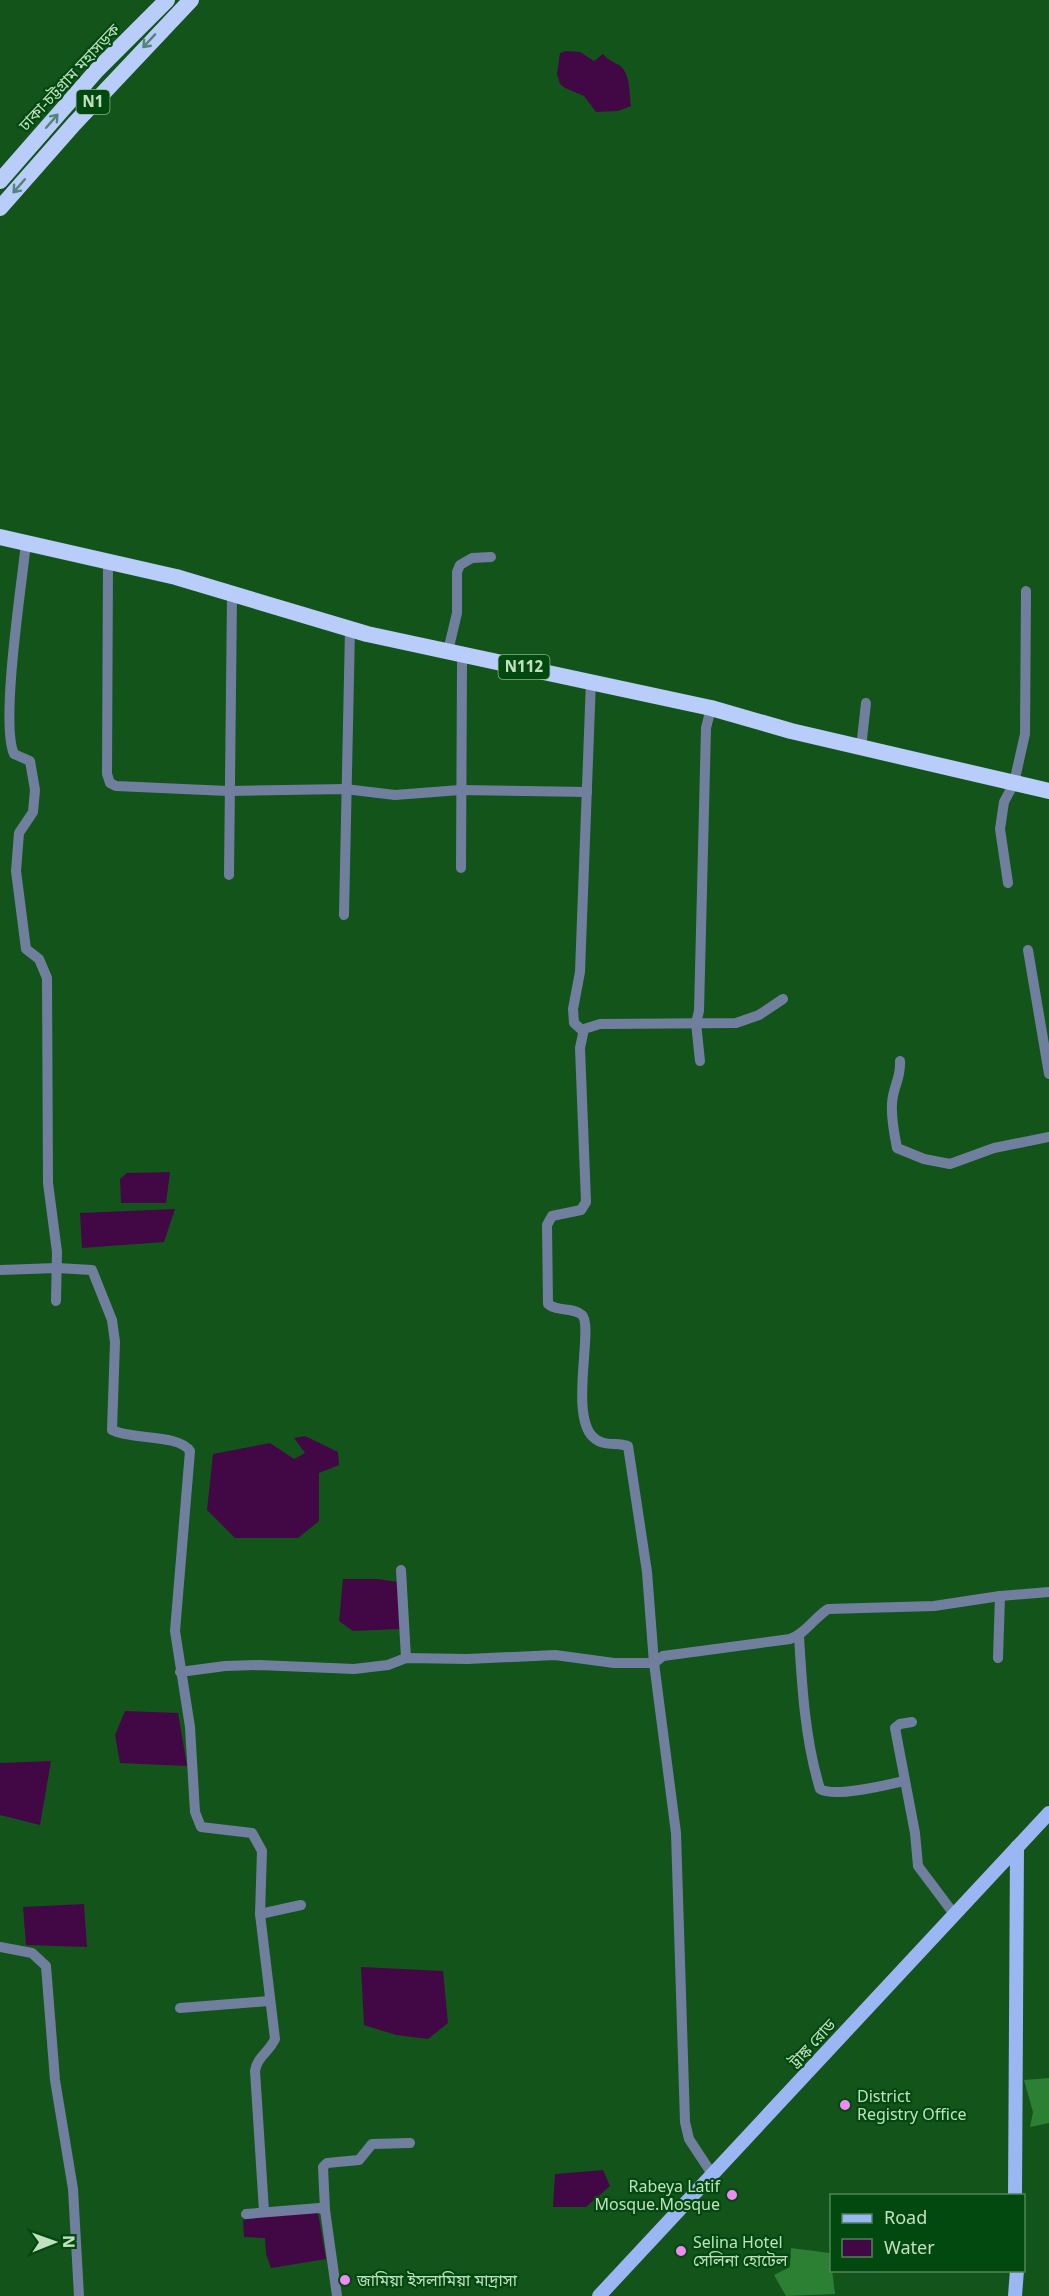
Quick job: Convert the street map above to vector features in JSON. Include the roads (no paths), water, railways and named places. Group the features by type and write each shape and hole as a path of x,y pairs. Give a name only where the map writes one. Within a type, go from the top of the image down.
{"highway":[{"name":"ঢাকা-চট্টগ্রাম মহাসড়ক","path":"0,181 97,70 167,0"},
{"name":"N1","path":"0,208 74,124 191,0"},
{"name":"N112","path":"0,537 176,577 350,629 466,657 591,680 711,708 861,748 1049,791"}],"main road":[{"name":"ট্রাঙ্ক রোড","path":"599,2296 1049,1813"},
{"path":"1015,2194 1017,1848"},
{"path":"1015,2296 1017,2272"}],"street":[{"path":"26,543 10,686 10,740 14,754 30,761 35,790 33,812 19,834 16,871 26,949 39,959 47,978 48,1183 57,1268 56,1301"},
{"path":"448,651 457,613 457,572 460,565 472,558 491,557"},
{"path":"108,561 107,774 110,783 116,786 228,791 345,789 394,795 460,790 587,792"},
{"path":"1008,883 1000,829 1004,802 1014,783 1025,734 1026,591"},
{"path":"229,875 228,791 232,595"},
{"path":"344,915 350,629"},
{"path":"461,868 462,663 466,657"},
{"path":"583,1031 574,1023 573,1009 580,972 591,680"},
{"path":"861,748 866,703"},
{"path":"700,1061 696,1023 699,1011 706,728 711,708"},
{"path":"1028,950 1049,1074"},
{"path":"583,1031 600,1024 736,1023 759,1015 783,999"},
{"path":"583,1031 580,1048 586,1202 580,1210 548,1219 546,1295 551,1307 580,1313 585,1317 584,1423 593,1437 606,1444 619,1443 628,1446 647,1572 654,1663 676,1833 685,2122 689,2139 712,2174"},
{"path":"900,1061 901,1076 894,1085 891,1105 897,1148 924,1159 950,1164 986,1150 1049,1137"},
{"path":"0,1270 57,1268 92,1270 106,1304 115,1342 112,1430 138,1437 178,1441 186,1444 190,1451 175,1631 190,1727 195,1812 201,1827 243,1830 256,1837 262,1851 260,1914 275,2039 256,2062 255,2071 264,2211"},
{"path":"401,1570 406,1658"},
{"path":"180,1672 225,1666 259,1665 354,1669 388,1665 406,1658 467,1659 555,1655 614,1663 654,1663 663,1656 779,1642 799,1636 817,1616 828,1609 934,1606 1000,1596 1049,1592"},
{"path":"998,1658 1000,1596"},
{"path":"799,1636 800,1683 814,1770 820,1789 827,1792 867,1789 904,1781"},
{"path":"912,1722 900,1724 895,1728 915,1833 918,1866 954,1914"},
{"path":"260,1914 301,1905"},
{"path":"0,1947 32,1953 46,1966 55,2080 73,2188 79,2296"},
{"path":"180,2007 269,2001"},
{"path":"337,2296 325,2210 325,2164 359,2160 372,2144 410,2143"},
{"path":"246,2214 320,2208 325,2210"}],"water":[{"path":"580,52 594,61 603,54 619,65 628,78 631,106 618,111 596,112 584,96 560,84 557,74 560,53"},
{"path":"170,1172 166,1203 121,1203 120,1179 127,1173"},
{"path":"175,1209 164,1242 82,1248 80,1213"},
{"path":"305,1436 338,1452 339,1465 319,1473 319,1521 298,1538 235,1538 207,1510 213,1454 270,1443 294,1459 305,1453 294,1438"},
{"path":"343,1579 378,1579 398,1582 400,1629 353,1631 339,1621"},
{"path":"125,1711 178,1713 187,1766 120,1763 115,1735"},
{"path":"51,1761 40,1825 0,1815 0,1763"},
{"path":"84,1904 87,1947 26,1945 23,1907"},
{"path":"361,1967 443,1971 448,2023 428,2039 396,2035 364,2025"},
{"path":"603,2170 610,2186 586,2207 553,2207 555,2174"},
{"path":"318,2213 326,2259 271,2268 266,2254 265,2238 244,2237 243,2220 275,2214"}],"place":[{"name":"District Registry Office","path":"845,2105"},
{"name":"Rabeya Latif Mosque.Mosque","path":"732,2195"},
{"name":"Selina Hotel সেলিনা হোটেল","path":"681,2251"},
{"name":"জামিয়া ইসলামিয়া মাদ্রাসা","path":"345,2280"}]}
